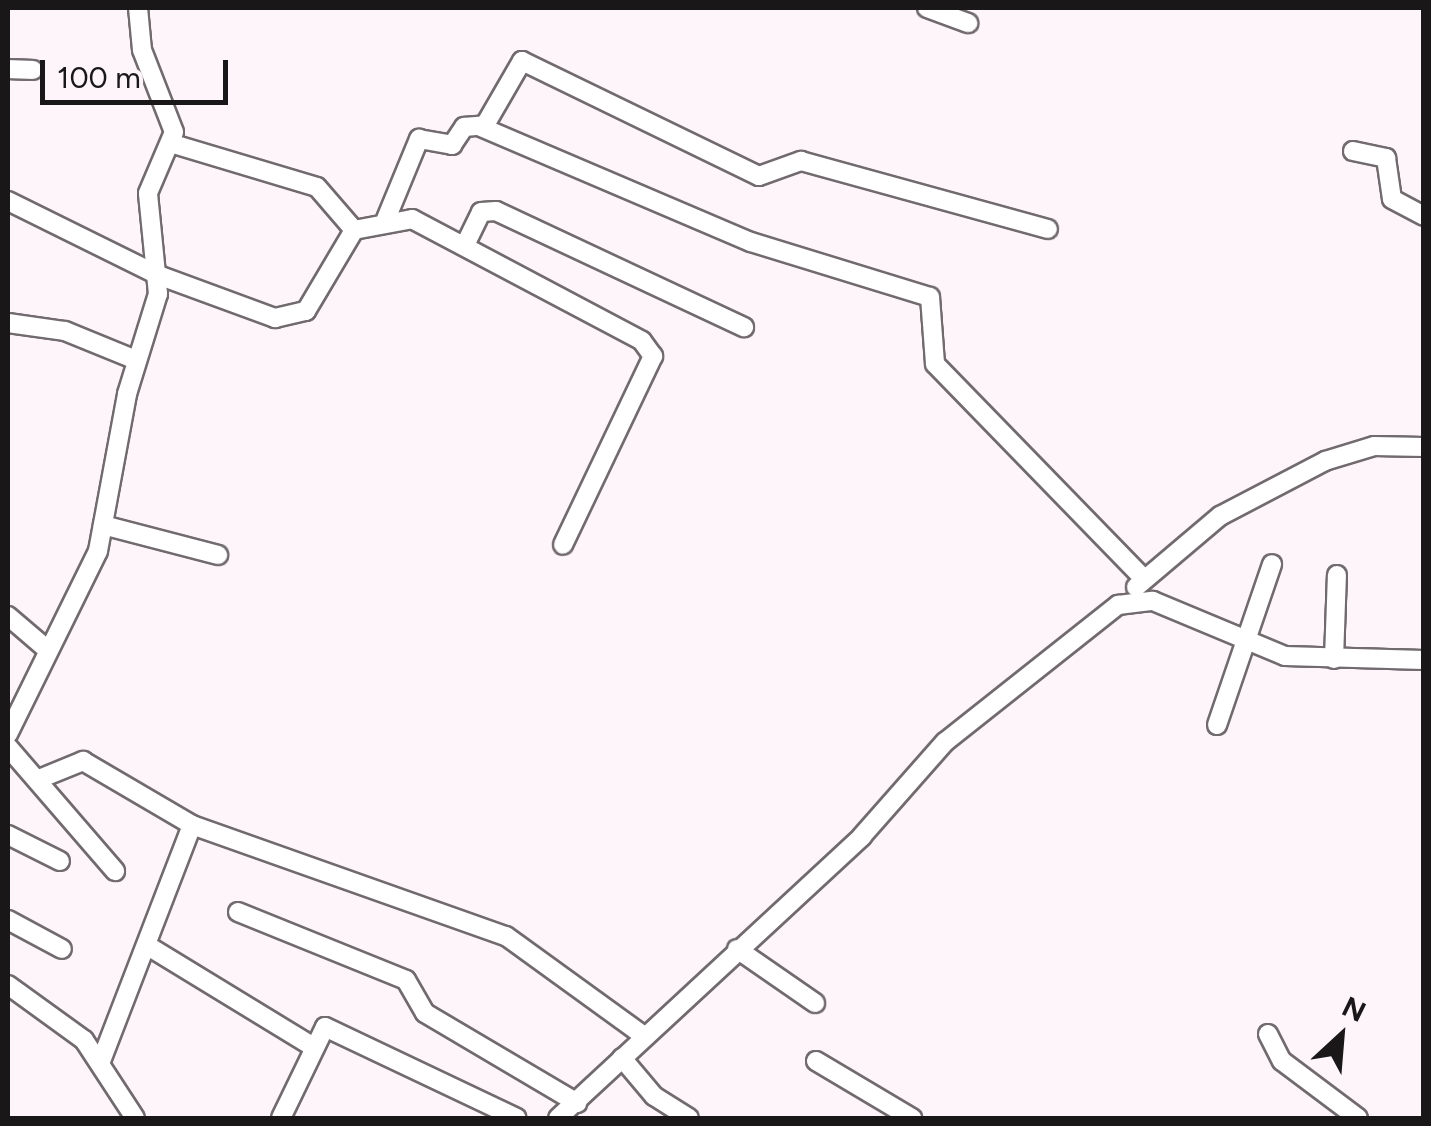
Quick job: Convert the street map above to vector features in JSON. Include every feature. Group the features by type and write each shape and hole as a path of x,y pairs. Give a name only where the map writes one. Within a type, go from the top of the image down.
{"street":[{"path":"8,734 43,646 85,582 103,525 136,360 158,275 148,193 170,143 172,120 142,50 138,8"},
{"path":"927,8 968,23"},
{"path":"480,127 522,60 760,176 801,161 1048,229"},
{"path":"8,69 33,70"},
{"path":"386,218 419,139 452,144 464,127 480,127 751,242 921,292 936,307 935,364 1144,579"},
{"path":"170,143 317,188 354,230"},
{"path":"1353,150 1386,158 1392,199 1424,216"},
{"path":"8,200 158,275 254,314 294,318 354,230 386,218 467,242 650,347 564,545"},
{"path":"467,242 481,212 496,211 744,326"},
{"path":"8,322 64,330 136,360"},
{"path":"558,1118 911,779 1220,516 1324,460 1374,446 1424,446"},
{"path":"103,525 218,555"},
{"path":"1217,725 1239,643 1272,564"},
{"path":"1334,658 1338,574"},
{"path":"1118,605 1153,601 1239,643 1334,658 1424,660"},
{"path":"8,616 43,646"},
{"path":"8,747 115,871"},
{"path":"39,779 84,760 192,825 506,936 644,1036"},
{"path":"102,1061 192,825"},
{"path":"8,835 60,862"},
{"path":"238,912 414,985 425,1013 576,1103"},
{"path":"8,920 62,949"},
{"path":"148,946 312,1046"},
{"path":"737,949 815,1003"},
{"path":"8,985 59,1018 102,1061 135,1118"},
{"path":"281,1118 312,1046 332,1028 516,1118"},
{"path":"1268,1034 1282,1061 1358,1118"},
{"path":"622,1058 681,1116"},
{"path":"816,1061 912,1118"}]}
